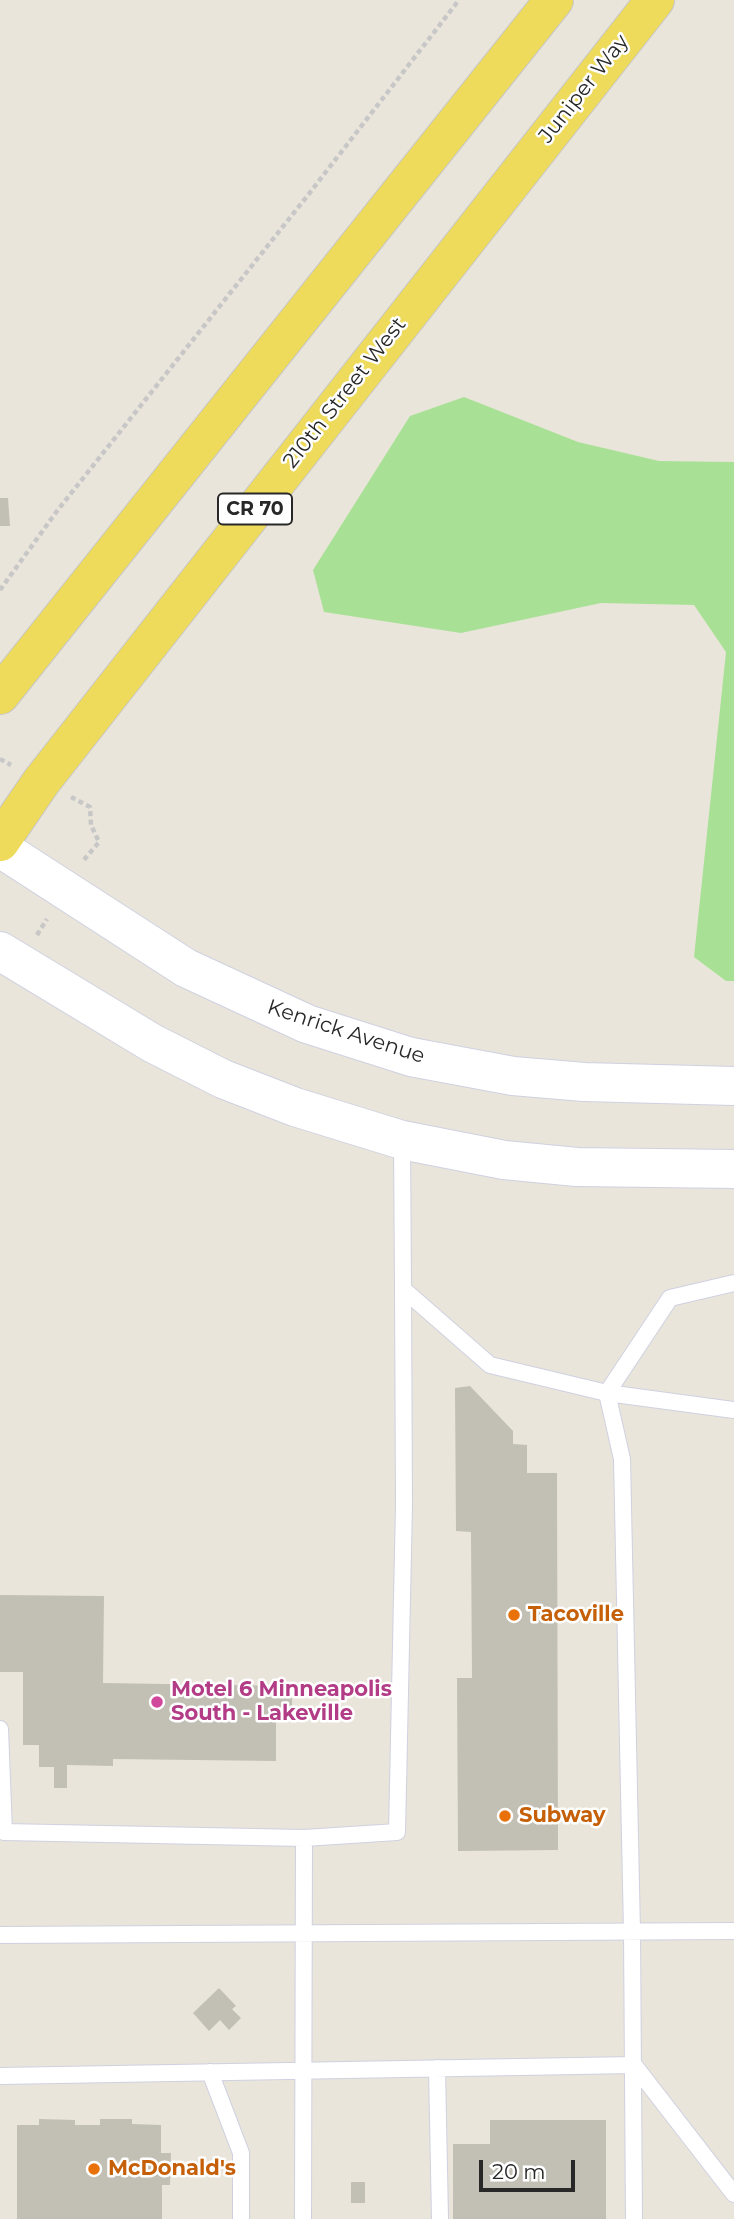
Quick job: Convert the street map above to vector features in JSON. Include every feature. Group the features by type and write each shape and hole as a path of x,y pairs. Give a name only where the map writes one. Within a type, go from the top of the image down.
{"main road":[{"path":"0,695 554,0"},
{"name":"Juniper Way","path":"513,179 655,0"},
{"name":"210th Street West","path":"0,842 41,782 513,179"}],"street":[{"name":"Kenrick Avenue","path":"0,848 186,968 307,1024 411,1057 513,1076 584,1082 734,1086"},
{"path":"0,951 152,1043 223,1079 295,1107 402,1139 528,1163 639,1169 734,1169"}],"lane":[{"path":"0,1729 2,1832 304,1838 397,1832 404,1505 402,1139"},
{"path":"634,2219 632,1932 622,1458 607,1393 670,1298 734,1283"},
{"path":"403,1289 490,1365 607,1393 734,1410"},
{"path":"303,2219 304,1838"},
{"path":"0,1935 734,1931"},
{"path":"0,2076 634,2065"},
{"path":"634,2065 734,2194"},
{"path":"437,2068 440,2219"},
{"path":"210,2072 241,2153 241,2219"}],"path":[{"path":"0,590 57,511 309,195 459,0"}],"green space":[{"path":"464,397 578,442 659,461 734,462 734,981 726,981 694,957 726,652 694,605 601,603 461,633 324,612 313,570 410,416"}],"building":[{"path":"0,498 8,498 10,526 0,526"},
{"path":"470,1386 513,1431 513,1444 527,1445 527,1473 557,1473 558,1850 458,1851 457,1678 472,1678 471,1532 456,1531 455,1388"},
{"name":"Motel 6 Minneapolis South - Lakeville","path":"0,1595 104,1596 103,1683 292,1686 292,1718 276,1718 276,1761 113,1759 113,1766 67,1765 67,1788 54,1788 54,1767 39,1767 39,1745 23,1745 23,1672 0,1672"},
{"path":"219,1988 236,2006 232,2009 241,2018 229,2030 220,2020 209,2031 193,2013"},
{"name":"McDonald's","path":"39,2119 75,2120 75,2125 100,2125 100,2119 132,2119 132,2124 161,2125 161,2153 171,2153 170,2185 162,2185 162,2219 17,2219 17,2125 39,2125"},
{"path":"490,2120 606,2120 606,2219 453,2219 453,2144 490,2144"},
{"path":"351,2182 365,2182 365,2203 351,2203"}],"place":[{"name":"Tacoville","path":"514,1615"},
{"name":"Motel 6 Minneapolis South - Lakeville","path":"157,1702"},
{"name":"Subway","path":"505,1816"},
{"name":"McDonald's","path":"94,2169"}]}
